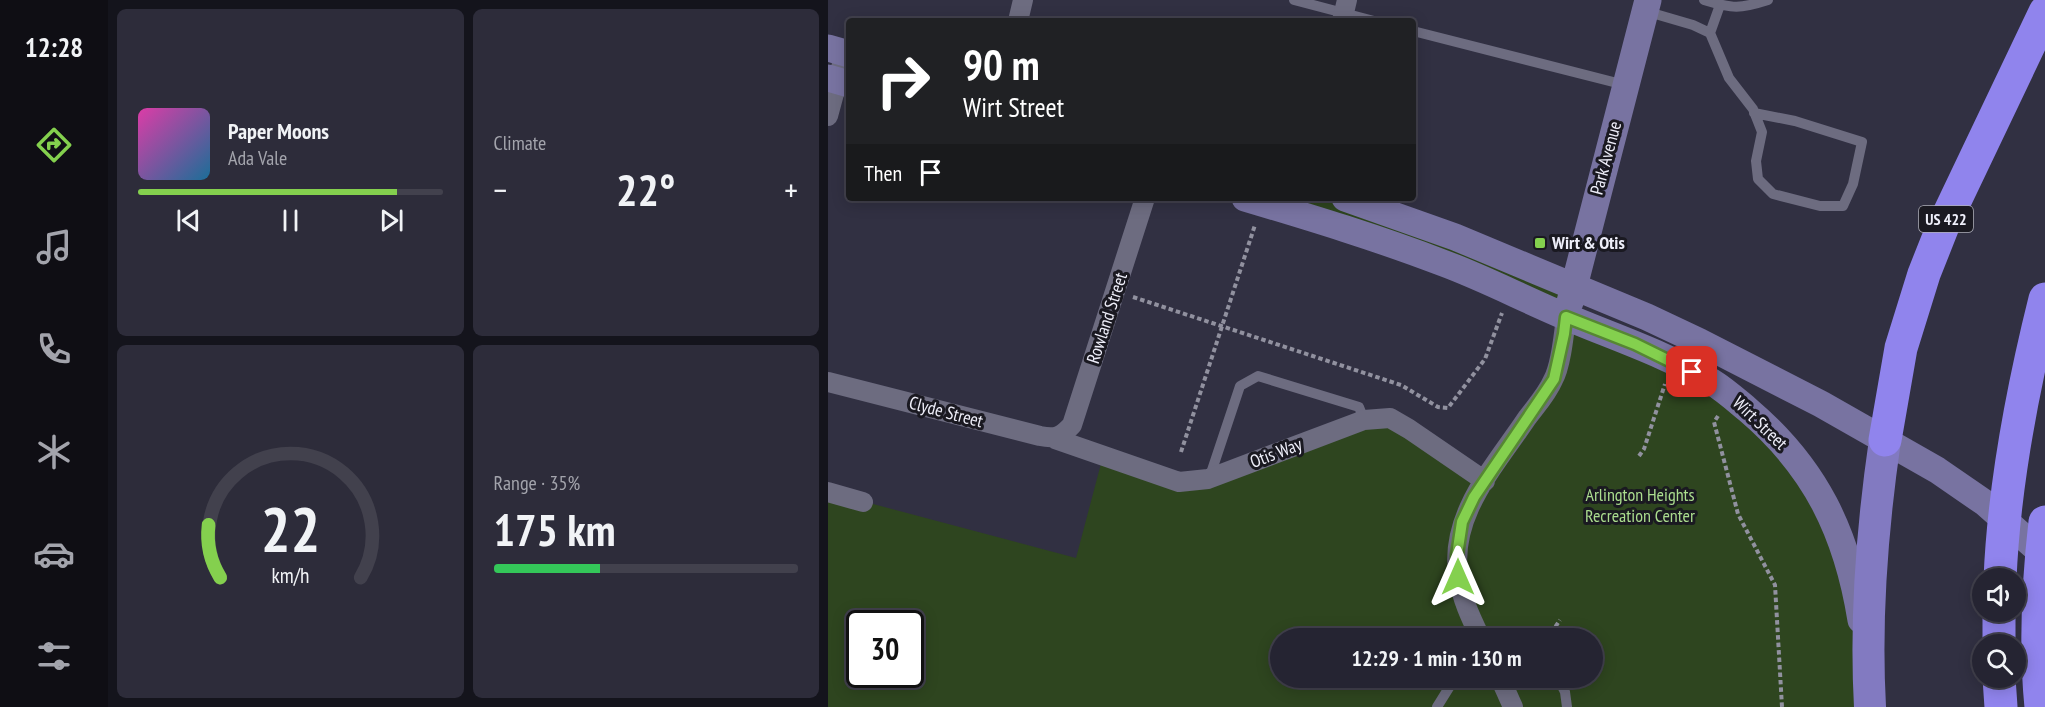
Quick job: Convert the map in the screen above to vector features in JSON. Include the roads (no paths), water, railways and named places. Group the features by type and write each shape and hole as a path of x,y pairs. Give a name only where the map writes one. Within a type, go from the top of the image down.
{"highway":[{"name":"US 422","path":"1885,440 1901,348 1924,274 1943,226 2045,12"},
{"path":"2000,568 2002,534 2013,456 2030,360 2045,299"},
{"path":"2042,707 2039,632 2040,564 2045,522"},
{"path":"2000,688 2001,707"}],"main road":[{"name":"Park Avenue","path":"1566,317 1646,6"},
{"name":"Wirt Street","path":"1255,201 1332,224 1445,264 1566,317 1635,344 1711,381 1768,427 1801,465 1827,505 1849,560 1867,657 1870,707"},
{"name":"Wirt Street","path":"1353,201 1455,237 1575,287 1700,342 1821,404 1937,470 1985,503 2045,556"},
{"name":"US 422","path":"1867,657 1872,539 1885,440"}],"street":[{"path":"1019,18 1023,0"},
{"path":"828,116 838,81 841,52"},
{"name":"Rowland Street","path":"1059,437 1072,425 1144,201"},
{"path":"1476,628 1462,594 1458,577 1457,555 1462,522 1474,497 1554,379 1566,317"},
{"name":"Clyde Street","path":"828,382 1040,436 1059,437"},
{"name":"Otis Way","path":"1059,437 1179,482 1208,479 1364,420 1390,418 1485,480"},
{"path":"828,492 863,502"},
{"path":"1504,688 1513,707"}],"lane":[{"path":"1294,0 1365,18"},
{"path":"1704,0 1743,8 1768,0"},
{"path":"1720,5 1710,33 1729,78 1754,113 1762,132 1756,161 1758,179 1773,194 1820,206 1843,206 1853,184 1862,142 1795,121 1754,113"},
{"path":"1646,6 1710,33"},
{"path":"1416,32 1625,85"},
{"path":"1208,479 1240,386 1258,376 1359,407 1364,420"},
{"path":"1437,707 1449,688"},
{"path":"1563,688 1567,707"}],"place":[{"name":"Wirt & Otis","path":"1540,243"}],"park label":[{"name":"Arlington Heights Recreation Center","path":"1640,505"}]}
